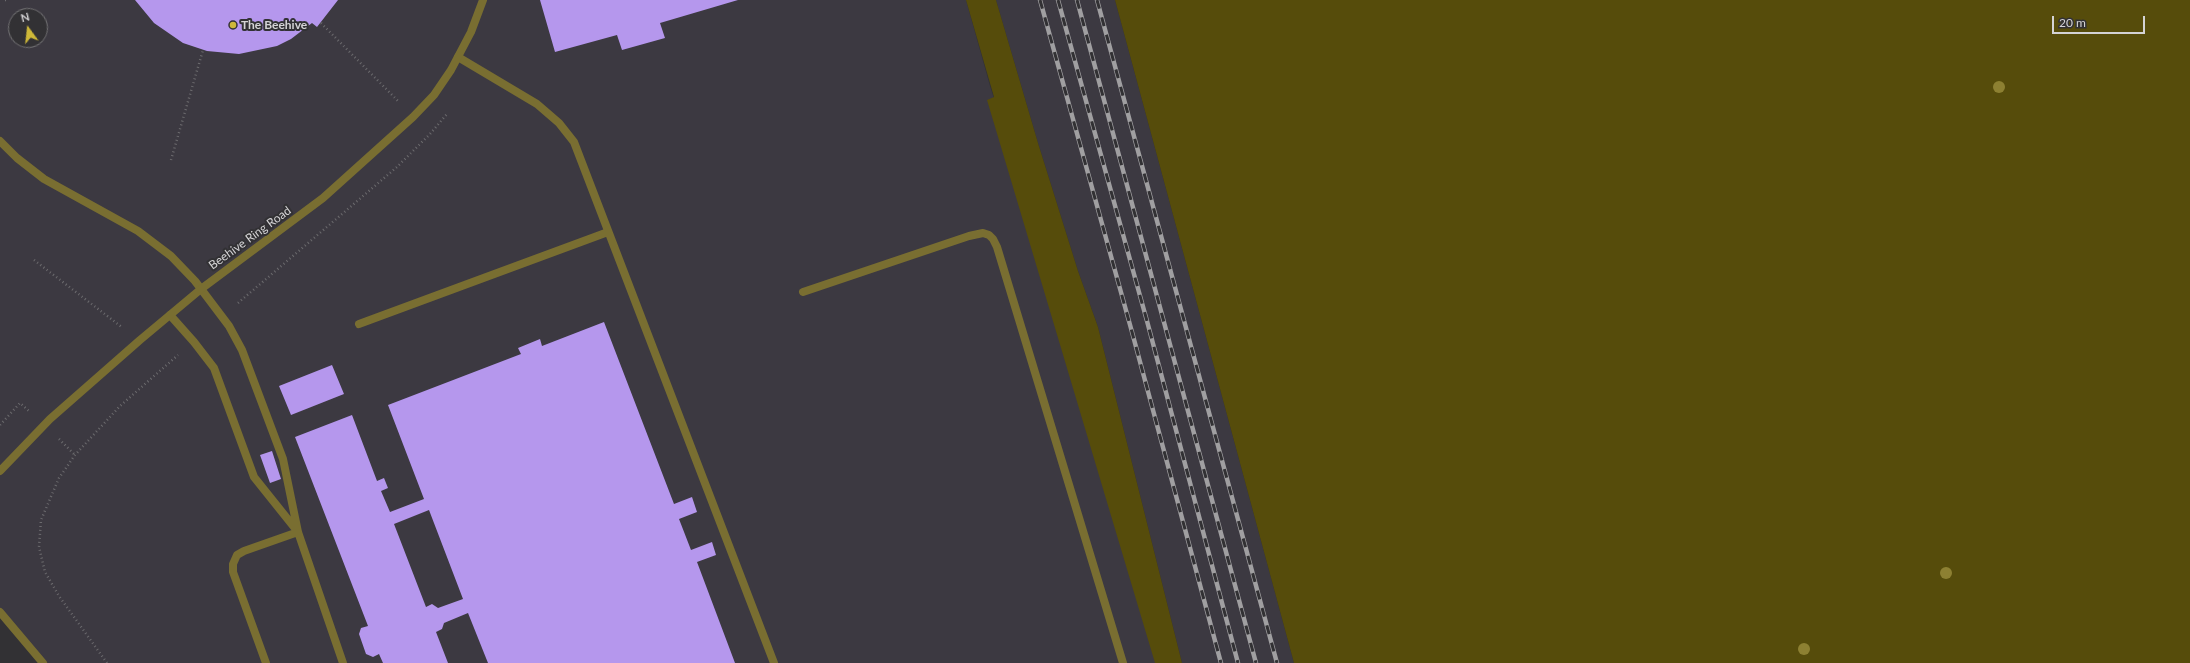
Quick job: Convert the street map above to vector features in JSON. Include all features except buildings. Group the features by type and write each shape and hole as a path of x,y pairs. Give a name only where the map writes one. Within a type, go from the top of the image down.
{"street":[{"name":"Beehive Ring Road","path":"0,471 50,419 140,340 201,289 323,198 413,117 445,80 471,32 483,0"},
{"path":"458,57 526,97 550,114 566,130 574,142 774,663"},
{"path":"0,141 17,158 44,179 138,232 180,263 229,326 242,350 283,459 298,532 343,663"},
{"path":"359,324 608,232"},
{"path":"803,292 969,236 983,233 993,239 997,248 1122,663"},
{"path":"170,315 194,342 214,368 254,477 265,493 298,532"},
{"path":"266,663 233,572 234,559 244,552 298,532"},
{"path":"0,612 42,663"}],"path":[{"path":"321,23 413,117"},
{"path":"170,160 203,50"},
{"path":"34,260 140,340"}],"shaded area":[{"path":"0,0 966,0 990,86 1174,663 43,663 0,612"},
{"path":"966,0 996,0 1038,143 1078,271 1098,327 1182,663 1155,663 987,100 994,97"},
{"path":"996,0 1115,0 1294,663 1182,663 1098,327 1078,271 1038,143"},
{"path":"1115,0 2190,0 2190,663 1294,663"}],"railway":[{"path":"1040,0 1132,332 1221,663"},
{"path":"1058,0 1147,321 1238,663"},
{"path":"1077,0 1256,663"},
{"path":"1097,0 1277,663"}],"place":[{"name":"The Beehive","path":"233,25"}]}
